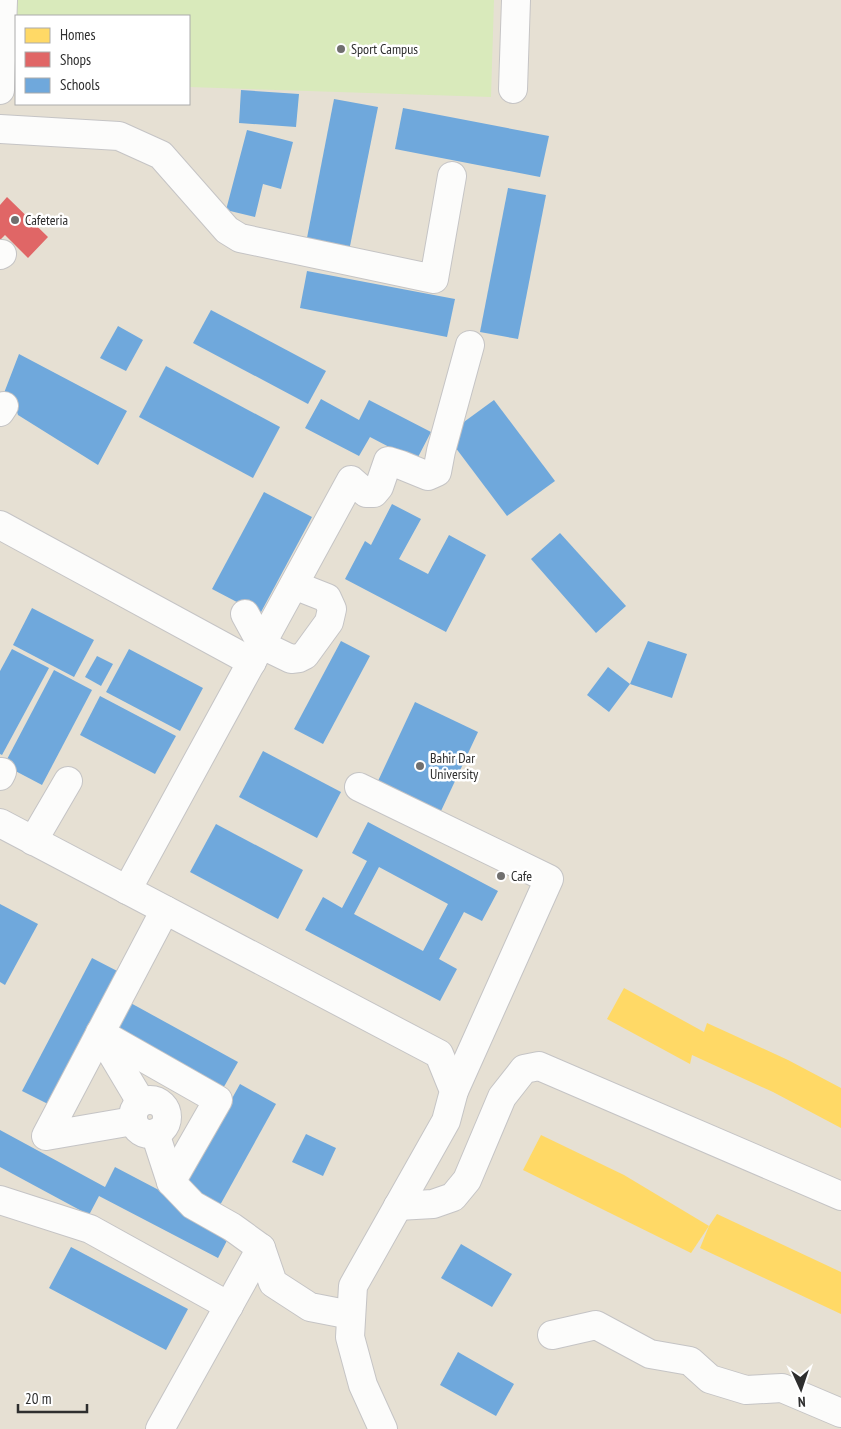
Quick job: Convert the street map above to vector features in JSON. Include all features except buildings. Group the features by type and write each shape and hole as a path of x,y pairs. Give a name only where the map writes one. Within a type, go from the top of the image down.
{"lane":[{"path":"0,90 3,0"},
{"path":"513,90 516,0"},
{"path":"0,129 118,136 161,155 227,230 240,238 434,279 452,176"},
{"path":"127,890 351,480 366,493 374,493 379,487 388,461 428,476 437,472 470,345"},
{"path":"0,525 257,654 291,659 299,658 305,655 329,622 332,608 327,598 294,585"},
{"path":"245,614 257,654"},
{"path":"33,841 68,781"},
{"path":"359,786 549,879 454,1091 446,1121 353,1286 350,1337 363,1385 383,1429"},
{"path":"0,823 439,1054 454,1091"},
{"path":"165,910 46,1136 147,1114 173,1074"},
{"path":"100,1034 218,1100 172,1182"},
{"path":"100,1034 147,1114 172,1182 193,1205 232,1227 261,1248 273,1283 310,1307 351,1314"},
{"path":"398,1206 433,1204 453,1198 467,1180 502,1096 524,1069 539,1066 841,1196"},
{"path":"0,1200 90,1230 228,1306"},
{"path":"160,1429 261,1248"},
{"path":"552,1335 596,1325 650,1354 690,1361 710,1380 746,1390 782,1388 841,1413"}],"shaded area":[{"name":"Bahir Dar University","path":"0,0 841,0 841,1429 0,1429"}],"green space":[{"name":"Sport Campus","path":"0,0 494,0 491,97 190,87 190,15 15,15 15,81 0,81"}],"place":[{"name":"Sport Campus","path":"341,49"},
{"name":"Cafeteria","path":"15,220"},
{"name":"Bahir Dar University","path":"420,766"},
{"name":"Cafe","path":"501,876"}]}
